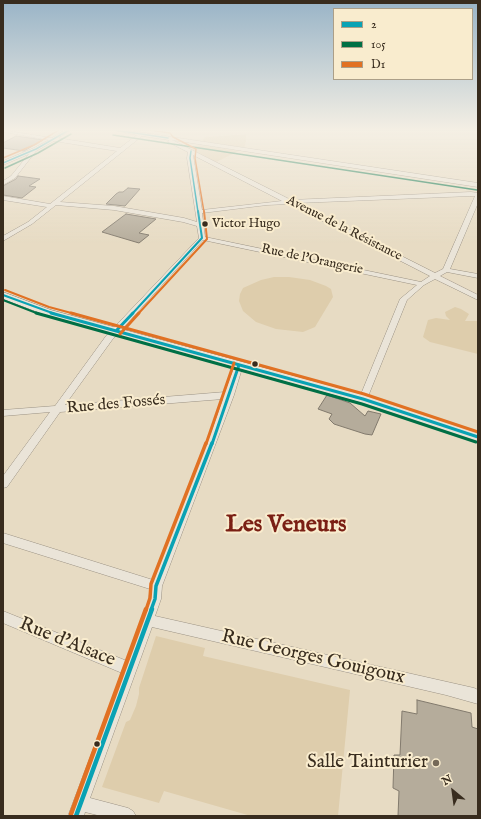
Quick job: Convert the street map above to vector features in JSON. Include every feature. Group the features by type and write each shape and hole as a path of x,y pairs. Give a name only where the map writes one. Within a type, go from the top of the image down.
{"main road":[{"path":"3,295 47,312 363,399 478,437"}],"street":[{"path":"3,183 13,177 20,168"},
{"path":"3,239 30,223 99,168"},
{"path":"3,484 109,338 202,238 192,168"},
{"name":"Avenue de la Résistance","path":"223,168 424,269 435,277 478,298"},
{"path":"367,168 478,185"},
{"path":"184,220 199,214 251,204 471,194 478,196 446,270 422,284 404,299 363,399"},
{"path":"3,198 54,205 114,208 184,220 200,225"},
{"name":"Rue de l'Orangerie","path":"202,238 392,276 422,284"},
{"path":"446,270 478,276"},
{"path":"128,816 79,809 148,620 155,599 156,586 216,434 240,365"},
{"name":"Rue des Fossés","path":"3,413 57,410 230,395"},
{"path":"3,538 156,586"},
{"name":"Rue d'Alsace","path":"3,618 130,668"},
{"name":"Rue Georges Gouigoux","path":"148,620 446,688 478,697"}],"shaded area":[{"path":"274,277 289,277 310,280 331,289 333,297 315,327 303,332 276,329 256,322 243,311 239,301 243,288 261,280"},
{"path":"455,307 469,314 465,321 478,321 478,354 430,342 423,337 428,320 436,318 450,320 446,316 445,312"},
{"path":"156,636 205,648 203,656 350,690 338,816 251,816 164,791 159,803 102,787 126,722 130,720 136,706 139,688"}],"building":[{"path":"18,176 40,179 29,186 36,187 22,198 3,195 3,186 16,179"},
{"path":"128,188 140,189 125,206 106,204 116,194 123,192"},
{"path":"126,214 156,219 139,233 149,235 139,243 102,232"},
{"path":"327,395 350,403 365,416 368,411 381,414 372,435 334,424 329,419 332,414 318,409"},
{"name":"Salle Tainturier","path":"417,700 471,713 472,727 478,729 478,816 398,816 399,791 393,788 394,755 400,755 402,711 417,714"}],"transit line":[{"name":"2","path":"116,331 202,238 192,168"},
{"name":"D1","path":"120,334 207,239 204,209 197,168"},
{"name":"105","path":"333,168 477,190"},
{"name":"D1","path":"5,290 49,307 364,394 478,432"},
{"name":"2","path":"3,295 47,312 363,399 478,437"},
{"name":"105","path":"3,300 46,317 362,404 476,442"},
{"name":"D1","path":"71,814 150,598 151,584 211,431 234,363"},
{"name":"2","path":"76,816 148,620 155,599 156,586 216,433 239,365"}],"place":[{"name":"Victor Hugo","path":"205,224"},
{"name":"Salle Tainturier","path":"436,763"}],"district":[{"name":"Les Veneurs","path":"286,526"}]}
